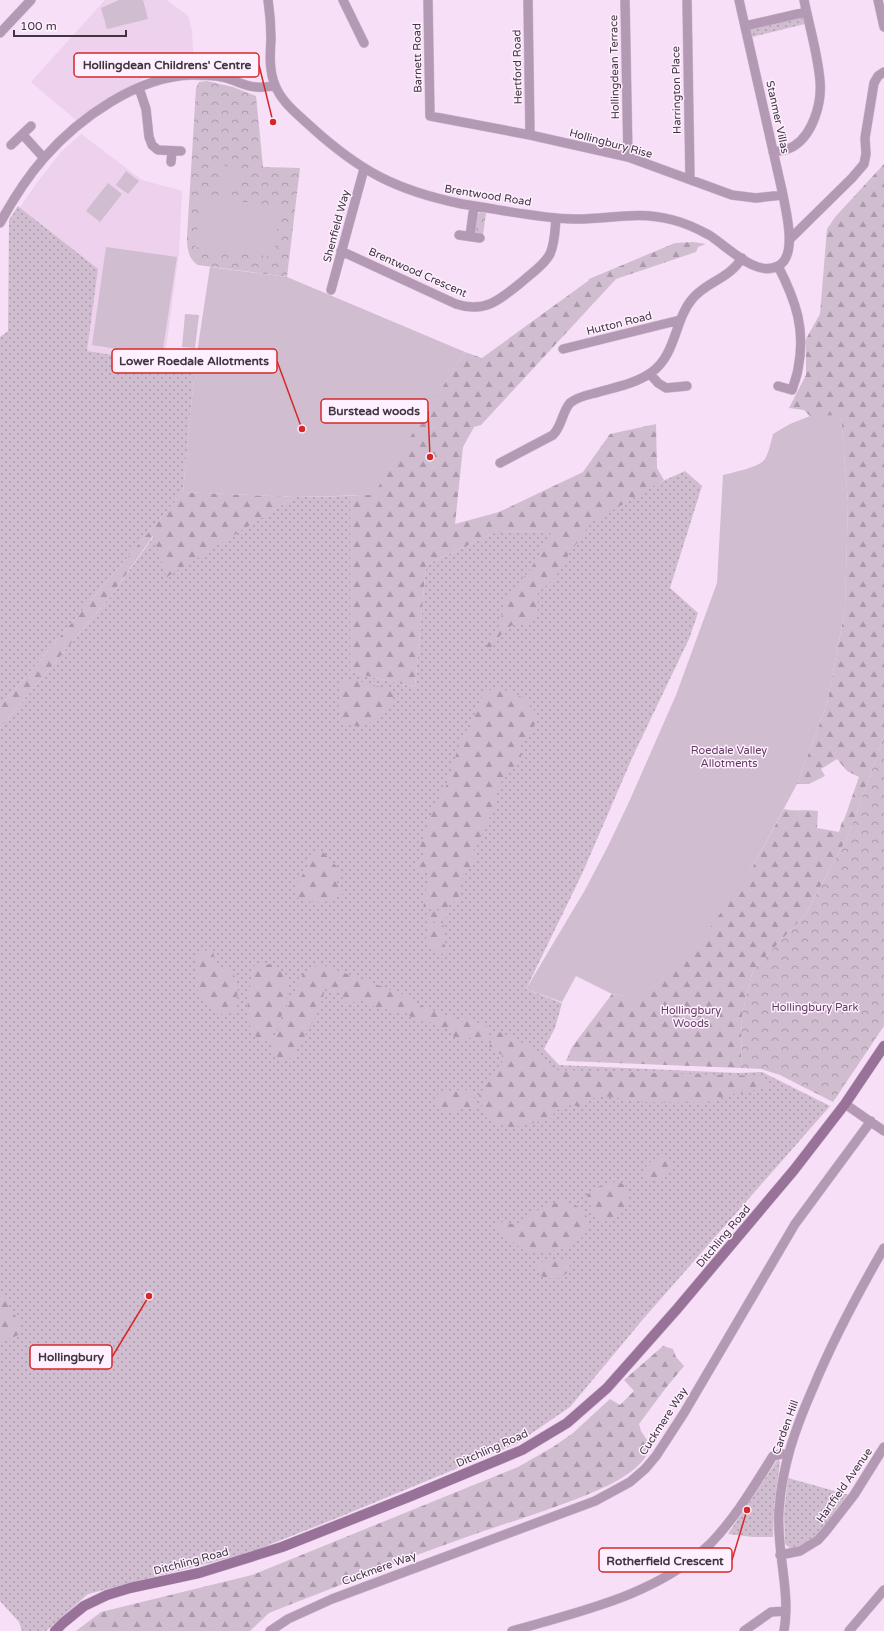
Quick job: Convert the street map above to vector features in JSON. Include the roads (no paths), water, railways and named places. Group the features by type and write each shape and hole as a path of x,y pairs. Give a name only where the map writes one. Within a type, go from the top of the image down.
{"street":[{"path":"0,32 31,0"},
{"name":"Brentwood Road","path":"268,0 270,54 275,86 292,109 328,143 364,169 387,182 410,191 444,201 556,218 593,219 644,215 675,220 720,242 742,258 760,268 770,269 778,266"},
{"path":"343,0 364,43"},
{"name":"Barnett Road","path":"428,0 430,116"},
{"name":"Hertford Road","path":"528,0 530,135"},
{"name":"Hollingdean Terrace","path":"625,0 628,158"},
{"name":"Harrington Place","path":"687,0 690,179"},
{"name":"Stanmer Villas","path":"739,0 783,195 789,240"},
{"path":"773,152 789,148 804,137 816,114 819,100 820,81 804,0"},
{"path":"878,0 884,28"},
{"path":"745,26 806,12"},
{"path":"778,386 792,390 798,371 801,339 795,305 778,266 783,262 788,254 789,240 852,178 864,164 866,154 865,138 874,83 878,76 884,72"},
{"path":"0,223 44,158 82,122 101,109 139,88 167,78 194,75 222,76 255,87 275,86"},
{"path":"139,88 146,109 151,143 158,150 176,151 171,162"},
{"name":"Hollingbury Rise","path":"430,116 530,135 628,158 732,195 747,198 765,198 783,195"},
{"path":"11,145 31,126"},
{"path":"23,135 44,158"},
{"name":"Shenfield Way","path":"331,290 364,169"},
{"path":"470,236 474,206"},
{"name":"Brentwood Crescent","path":"341,251 456,304 466,307 482,307 503,298 544,263 550,254 553,245 556,218"},
{"path":"459,235 480,238"},
{"path":"500,463 553,435 559,427 569,404 576,399 624,386 650,374 658,367 670,350 680,320 692,299 704,288 732,270 742,258"},
{"name":"Hutton Road","path":"563,349 680,320"},
{"path":"650,374 658,383 666,388 687,386"},
{"name":"Ditchling Road","path":"56,1631 63,1623 84,1606 107,1596 130,1588 200,1573 282,1546 411,1496 522,1450 567,1423 607,1388 677,1309 794,1170 845,1104 884,1046"},
{"path":"845,1104 884,1131"},
{"name":"Cuckmere Way","path":"270,1631 302,1612 348,1592 595,1501 630,1482 645,1469 656,1456 684,1413 795,1224 871,1121"},
{"name":"Carden Hill","path":"784,1631 786,1611 785,1588 780,1555 778,1526 783,1475 787,1455 801,1416 829,1352 858,1294 884,1248"},
{"name":"Hartfield Avenue","path":"780,1555 800,1551 818,1540 854,1495 884,1447"},
{"path":"512,1631 621,1598 680,1568 710,1544 722,1531 742,1504 773,1456 782,1454 787,1455"},
{"path":"849,1631 884,1590"},
{"path":"744,1631 772,1612 786,1611"}],"place":[{"name":"Hollingdean Childrens' Centre","path":"273,122"},
{"name":"Lower Roedale Allotments","path":"302,429"},
{"name":"Burstead woods","path":"430,457"},
{"name":"Hollingbury","path":"149,1296"},
{"name":"Rotherfield Crescent","path":"747,1510"}],"park label":[{"name":"Roedale Valley Allotments","path":"729,756"},
{"name":"Hollingbury Park","path":"815,1007"},
{"name":"Hollingbury Woods","path":"691,1016"}]}
